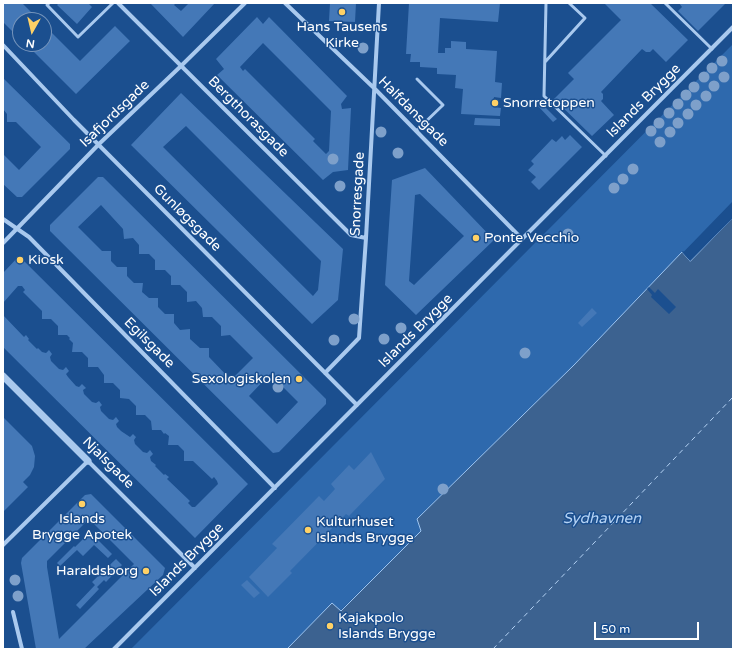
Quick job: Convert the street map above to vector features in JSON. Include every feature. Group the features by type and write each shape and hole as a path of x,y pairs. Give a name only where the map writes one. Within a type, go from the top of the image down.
{"street":[{"name":"Bergthorasgade","path":"118,3 351,235 366,238"},
{"name":"Isafjordsgade","path":"3,243 99,144 245,3"},
{"name":"Halfdansgade","path":"285,3 375,89 522,239"},
{"name":"Snorresgade","path":"325,373 359,338 379,3"},
{"name":"Islands Brygge","path":"114,649 733,28"},
{"name":"Gunløgsgade","path":"3,45 357,405"},
{"name":"Egilsgade","path":"3,219 29,237 275,488"},
{"name":"Njalsgade","path":"3,376 195,568"},
{"path":"3,545 88,461"},
{"path":"13,612 22,649"}],"lane":[{"path":"49,3 46,5 78,37 113,3"},
{"path":"546,3 544,96 606,156"},
{"path":"545,62 585,18 569,3"},
{"path":"665,3 712,49"},
{"path":"416,131 443,104 417,79"}],"shaded area":[{"path":"733,44 733,201 574,365 417,519 421,531 340,611 336,607 367,649 131,649"}],"water":[{"name":"Sydhavnen","path":"733,218 733,649 287,649 332,603 341,611 421,531 417,519 574,365 682,252 690,261"}],"pier":[{"path":"733,216 733,218 690,261 682,252 683,251 690,258"},
{"path":"649,287 655,293 658,289 676,307 669,314 651,297 652,295 647,289"}],"building":[{"path":"3,3 22,3 31,12 12,12 12,31 3,22"},
{"path":"59,3 88,3 92,7 77,24 57,5"},
{"path":"150,3 176,3 174,5 181,11 189,3 215,3 183,37"},
{"name":"Hans Tausens Kirke","path":"330,3 356,3 355,22 329,21"},
{"path":"409,3 500,3 498,22 440,18 438,53 445,53 445,48 451,48 451,41 466,42 466,49 497,51 495,82 502,83 501,98 494,97 493,107 501,108 500,116 461,114 463,89 455,88 456,75 437,74 437,68 420,67 420,62 410,62 411,54 406,54"},
{"path":"604,3 650,3 688,40 666,62 653,49 650,52 646,52 642,49 601,92 603,94 603,99 601,101 614,115 592,136 554,99 574,79 568,73 621,20"},
{"path":"679,3 726,3 698,31 678,11 682,7"},
{"path":"257,17 263,24 269,17 347,96 341,104 342,109 351,108 348,170 333,172 323,180 217,75 224,69 216,59","holes":["263,43 331,111 329,151 326,154 313,141 315,139 245,69 243,71 240,67"]},
{"path":"115,26 130,41 76,94 34,52 52,52 52,33 80,61"},
{"path":"3,78 70,144 70,149 22,197 17,197 3,184 3,154 19,170 41,147 16,122 7,122 7,114 3,109"},
{"path":"181,93 343,249 338,300 312,324 131,145","holes":["186,126 321,261 318,290 313,296 163,147"]},
{"path":"541,103 557,119 553,122 538,106"},
{"path":"475,118 500,119 500,126 474,125"},
{"path":"570,135 582,147 539,190 531,182 536,177 528,170 534,164 531,161 552,139 556,142 562,136 565,140"},
{"path":"425,168 494,240 416,315 385,285 392,180","holes":["420,194 464,236 414,285 409,281 415,195"]},
{"path":"98,177 103,177 326,399 326,404 279,452 273,453 50,231 50,225","holes":["101,205 123,229 124,239 133,238 139,245 139,254 149,254 155,260 155,270 165,270 171,276 171,285 180,285 187,292 187,302 196,301 202,308 203,317 212,317 221,326 221,336 230,335 253,358 231,380 209,357 209,348 200,348 190,339 190,329 180,330 174,323 174,314 165,314 158,307 158,298 149,298 142,292 143,283 134,283 127,276 127,267 117,267 111,261 111,251 102,251 78,227","270,374 298,402 277,424 249,396"]},
{"path":"19,256 248,484 195,538 3,347 3,315 24,337 26,335 29,339 28,340 37,349 38,348 42,352 46,353 49,350 52,354 50,357 51,361 59,369 63,370 66,367 69,371 66,374 76,386 79,387 82,384 86,388 83,390 84,394 92,402 96,403 99,401 102,405 100,407 101,411 109,419 113,420 116,417 119,421 116,424 117,427 130,437 133,434 136,437 134,440 135,444 143,452 147,453 150,450 153,454 150,457 151,461 164,475 165,474 169,477 167,479 190,501 188,503 192,507 195,507 218,484 214,477 212,479 193,461 184,461 184,451 178,445 168,445 169,436 165,433 164,434 161,430 152,430 151,421 145,415 136,415 136,406 129,399 120,398 120,390 113,383 104,383 104,375 98,367 88,367 88,358 82,352 72,352 73,343 69,339 70,338 67,335 58,335 58,326 51,319 42,319 42,311 23,292 25,290 22,286 18,286 3,303 3,273"},
{"path":"592,308 597,313 582,327 578,323"},
{"path":"3,417 32,446 35,456 34,467 30,475 23,482 28,487 3,512"},
{"name":"Kulturhuset Islands Brygge","path":"371,452 385,479 349,516 346,514 290,571 292,573 268,597 249,577 277,548 272,544 319,496 324,501 335,489 331,484 349,465 354,470"},
{"name":"Haraldsborg","path":"91,494 165,568 163,575 84,649 36,649 21,563 22,558 85,495","holes":["89,519 134,564 59,639 47,561"]},
{"path":"90,532 112,554 108,558 94,545 83,556 77,550 60,566 57,563"},
{"path":"116,559 122,565 106,582 104,580 97,587 99,589 80,609 76,605 95,585 92,582"},
{"path":"247,580 260,593 254,598 241,585"}],"ferry route":[{"path":"493,649 733,397"}],"place":[{"name":"Hans Tausens Kirke","path":"342,12"},
{"name":"Snorretoppen","path":"495,103"},
{"name":"Ponte Vecchio","path":"476,238"},
{"name":"Kiosk","path":"20,260"},
{"name":"Sexologiskolen","path":"299,379"},
{"name":"Islands Brygge Apotek","path":"82,504"},
{"name":"Kulturhuset Islands Brygge","path":"308,530"},
{"name":"Haraldsborg","path":"146,571"},
{"name":"Kajakpolo Islands Brygge","path":"330,626"}]}
